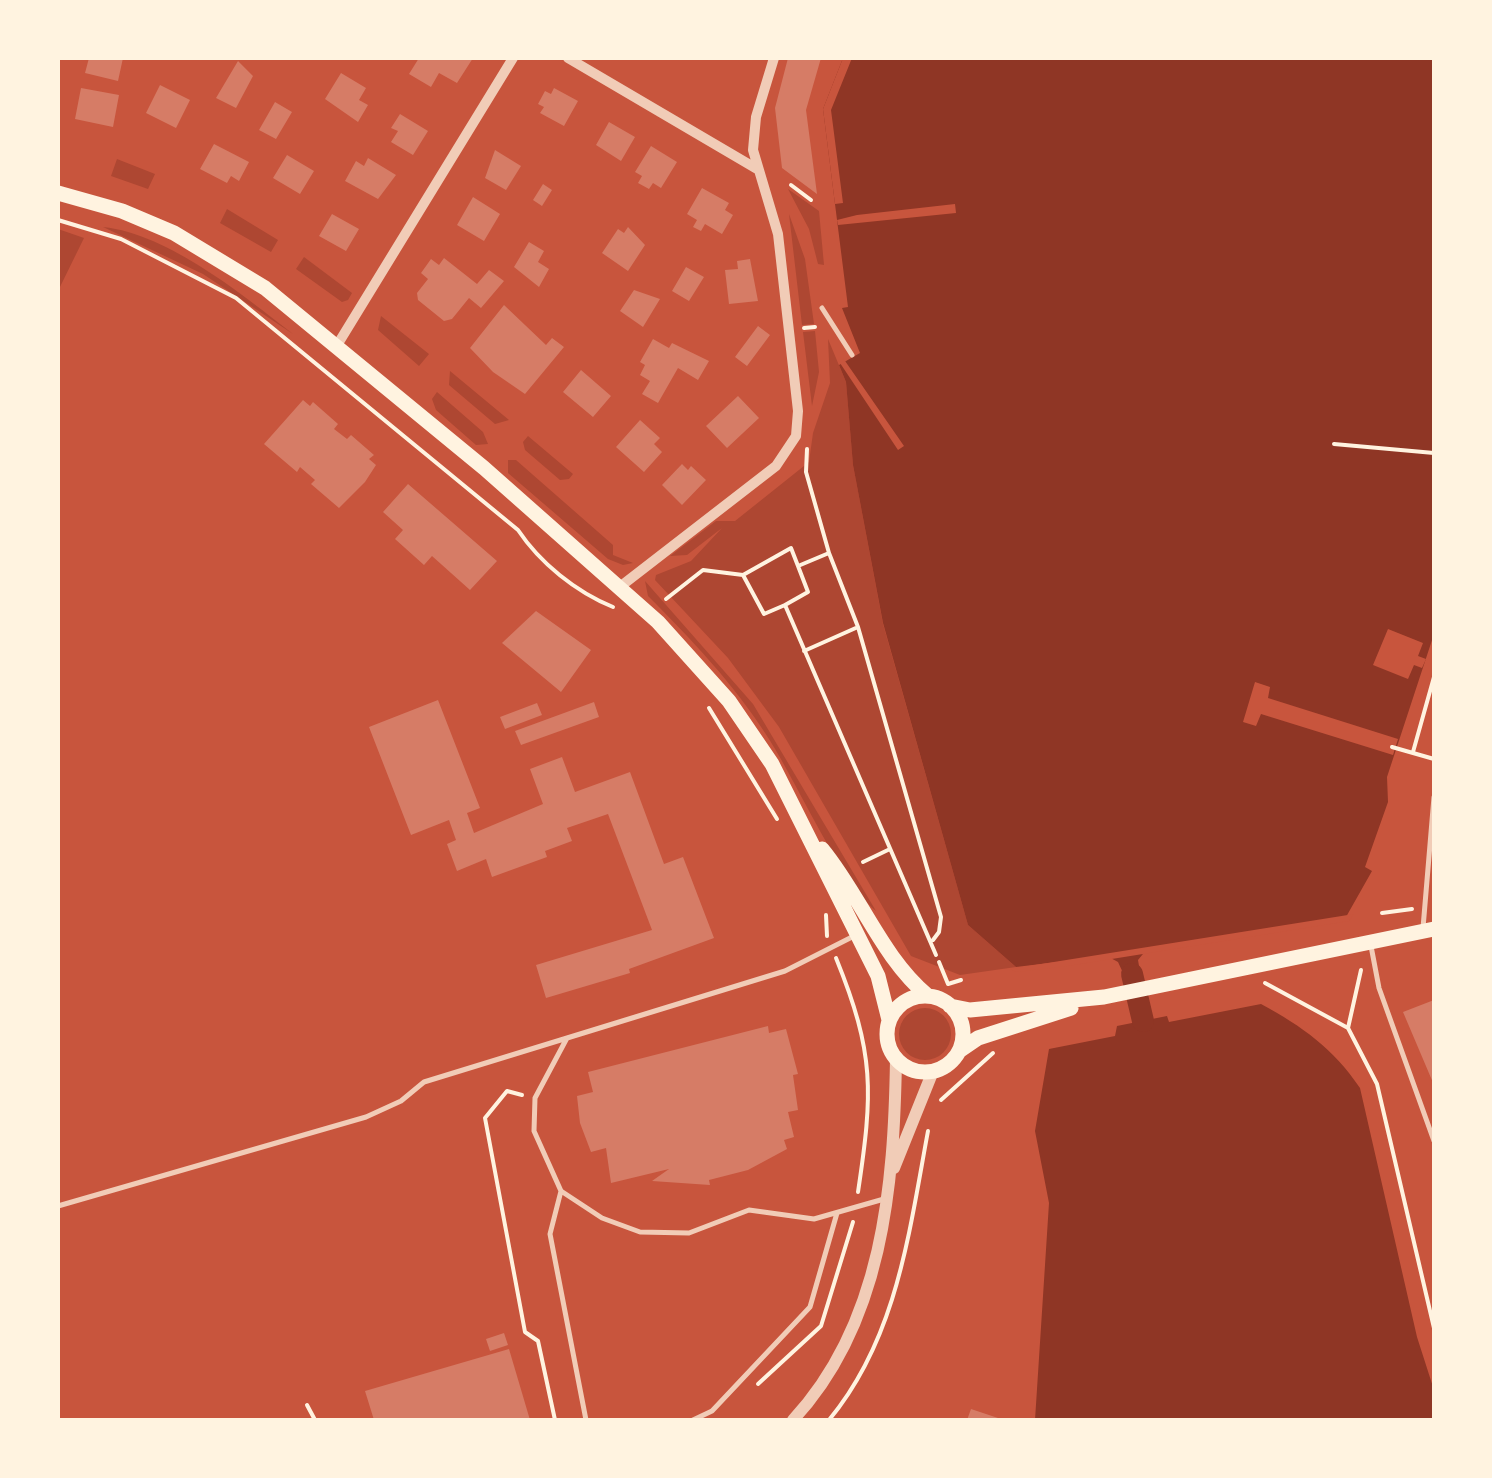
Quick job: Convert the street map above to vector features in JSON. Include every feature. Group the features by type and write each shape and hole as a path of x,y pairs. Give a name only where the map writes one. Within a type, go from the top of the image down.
{"main road":[{"path":"58,194 122,211 207,250 265,288 621,586 729,701 772,764 813,838 887,998 886,1036 896,1059 917,1072 934,1071 978,1038 1104,997"},
{"path":"813,838 840,871 898,966 928,996 970,1010 1104,997 1429,930"},
{"path":"889,1020 904,1001 928,996"},
{"path":"950,1006 962,1027 959,1051"}],"street":[{"path":"336,348 513,58"},
{"path":"568,58 757,170"},
{"path":"621,586 776,466 796,436 798,411 778,234 757,170 754,133 774,58"},
{"path":"888,1192 896,1059"},
{"path":"793,1420 819,1392 856,1330 870,1287 888,1192 909,1122 934,1071"}],"lane":[{"path":"822,308 852,356"},
{"path":"1429,930 1424,908 1434,797"},
{"path":"58,1206 366,1117 401,1101 424,1082 785,972 858,935"},
{"path":"1371,943 1378,988 1434,1141"},
{"path":"568,1036 535,1098 534,1132 561,1192 602,1218 640,1232 689,1233 749,1210 814,1219 846,1211 888,1192"},
{"path":"561,1192 550,1234 586,1420"},
{"path":"693,1420 712,1411 810,1308 837,1214"}],"path":[{"path":"791,185 810,200"},
{"path":"58,220 121,239 236,298 518,530 530,547 587,596 620,610"},
{"path":"800,329 815,327"},
{"path":"808,442 806,472 829,552 858,627 941,917 940,932 931,942"},
{"path":"1334,444 1434,453"},
{"path":"666,598 703,570 744,575 791,548 808,592 764,614 744,575"},
{"path":"798,566 829,552"},
{"path":"785,605 936,955"},
{"path":"804,650 858,627"},
{"path":"1412,752 1434,677"},
{"path":"704,701 780,824"},
{"path":"1392,747 1434,758"},
{"path":"863,862 890,849"},
{"path":"826,905 832,948 869,1054 870,1092"},
{"path":"1382,913 1424,908"},
{"path":"939,962 948,984 961,980"},
{"path":"1348,1028 1362,962"},
{"path":"1265,983 1348,1028 1377,1084 1434,1328"},
{"path":"933,1107 1004,1044"},
{"path":"535,1098 507,1091 485,1118 525,1332 538,1341 555,1420"},
{"path":"829,1420 880,1339 898,1287 930,1124"},
{"path":"308,1406 315,1420"}],"shaded area":[{"path":"843,58 1434,58 1434,634 1387,777 1388,802 1365,867 1372,871 1346,917 1147,949 1138,960 1140,972 1124,975 1118,962 1107,956 1016,967 968,925 883,623 853,465 846,382 839,365 860,353 842,308 848,307 823,109"},
{"path":"117,159 155,174 148,189 111,176"},
{"path":"788,189 819,211 824,265 818,264 809,229"},
{"path":"227,209 278,240 271,252 220,223"},
{"path":"789,214 805,259 814,324 802,325"},
{"path":"103,227 154,241 179,254 229,285 293,334 203,274"},
{"path":"58,229 84,238 58,291"},
{"path":"304,257 352,293 348,300 342,302 296,269"},
{"path":"381,316 429,354 419,366 378,330"},
{"path":"815,331 819,372 812,406 803,332"},
{"path":"828,339 846,382 853,465 883,624 968,925 1016,967 960,975 911,956 779,727 728,658 655,580 656,575 691,561 722,528 687,555 670,556 716,521 735,521 809,462 813,433 830,383"},
{"path":"450,371 509,420 495,424 449,385"},
{"path":"437,392 483,432 488,444 476,445 436,410 432,399"},
{"path":"528,436 573,474 569,479 560,480 525,450 523,442"},
{"path":"508,460 516,460 613,545 613,555 633,563 623,565 608,559 508,473"},
{"path":"645,581 753,704 876,911 833,854 779,755 741,698 648,596"},
{"path":"1261,1004 1316,1040 1360,1088 1417,1337 1434,1390 1434,1420 1035,1420 1049,1203 1035,1131 1049,1049 1115,1036 1117,1026 1167,1016 1169,1022"},
{"path":"925,1008 943,1016 951,1034 943,1052 925,1060 907,1052 899,1034 907,1016"}],"pier":[{"path":"843,58 852,58 831,110 843,203 835,204 823,109"},
{"path":"955,204 956,213 838,225 837,220 857,215"},
{"path":"843,358 904,446 898,450 838,360"},
{"path":"1388,629 1423,643 1418,656 1426,659 1422,668 1414,665 1408,679 1373,665"},
{"path":"1255,682 1270,687 1268,698 1398,739 1393,755 1261,714 1256,726 1243,722"},
{"path":"1354,914 1349,921 1068,966 1017,972 1010,969"}],"building":[{"path":"89,58 123,58 118,81 85,73"},
{"path":"419,58 473,58 457,83 439,73 431,87 409,74"},
{"path":"788,58 821,58 806,110 817,194 782,168 775,108"},
{"path":"238,61 253,76 236,108 216,98"},
{"path":"341,73 366,88 359,100 368,105 358,122 325,99"},
{"path":"160,85 190,100 176,128 146,113"},
{"path":"81,88 119,95 113,127 75,119"},
{"path":"554,88 578,101 564,126 540,113 544,107 538,104 545,91 551,94"},
{"path":"275,102 292,112 276,139 259,130"},
{"path":"400,114 428,131 413,155 391,142 398,131 391,128"},
{"path":"609,122 635,137 621,161 596,145"},
{"path":"214,144 249,162 239,181 231,176 227,183 200,169"},
{"path":"651,146 677,162 661,188 653,183 649,189 638,183 642,176 635,172"},
{"path":"495,150 521,166 506,190 485,178"},
{"path":"287,155 314,171 300,194 273,178"},
{"path":"368,158 396,175 378,199 345,181 356,161 364,166"},
{"path":"543,184 552,190 542,206 533,200"},
{"path":"702,188 729,203 725,210 733,215 722,234 705,224 701,231 693,227 697,220 687,214"},
{"path":"473,197 500,214 484,241 457,225"},
{"path":"332,214 359,229 346,251 319,236"},
{"path":"628,227 645,245 628,271 602,253 618,229 624,233"},
{"path":"529,242 544,251 538,262 549,269 539,287 514,267"},
{"path":"444,258 477,284 489,270 504,281 481,308 469,298 452,319 444,321 418,300 417,293 428,279 421,273 431,259 439,265"},
{"path":"750,259 758,301 729,304 725,270 738,269 737,261"},
{"path":"686,267 704,277 689,301 672,291"},
{"path":"634,290 660,299 643,327 620,311"},
{"path":"504,305 546,345 552,338 564,347 525,394 493,372 470,348"},
{"path":"758,326 770,335 747,366 735,357"},
{"path":"653,339 669,348 672,343 709,361 698,380 678,368 658,403 642,394 650,381 640,375 645,365 640,362"},
{"path":"581,370 611,396 593,417 563,392"},
{"path":"738,396 759,418 727,448 706,426"},
{"path":"303,400 310,406 313,402 338,424 334,429 347,439 351,435 374,455 369,459 376,465 365,482 339,508 311,484 315,480 300,467 297,472 264,444"},
{"path":"640,420 660,438 654,444 662,452 644,472 616,447"},
{"path":"682,464 688,470 691,466 706,480 682,505 662,485"},
{"path":"408,484 497,561 470,590 432,556 424,565 395,539 403,530 383,512"},
{"path":"536,611 591,650 561,692 502,643"},
{"path":"438,700 480,808 467,813 474,833 543,804 530,769 562,757 575,792 630,772 664,864 683,857 714,938 629,969 630,973 546,998 536,965 652,930 608,814 567,828 572,841 545,851 547,857 492,877 486,859 457,871 447,844 456,840 449,820 411,835 369,727"},
{"path":"594,702 599,717 521,745 515,731"},
{"path":"537,703 542,715 505,729 500,717"},
{"path":"1434,1000 1434,1085 1403,1012"},
{"path":"768,1026 769,1033 786,1029 798,1074 793,1075 798,1110 788,1112 794,1137 784,1140 787,1149 748,1170 709,1180 710,1185 652,1181 669,1169 611,1183 606,1148 591,1152 580,1123 577,1096 593,1092 588,1072"},
{"path":"504,1333 508,1345 490,1351 486,1339"},
{"path":"509,1349 530,1420 374,1420 365,1391"},
{"path":"971,1409 1004,1420 967,1420"}],"waterway":[{"path":"1132,974 1143,1021"}]}
